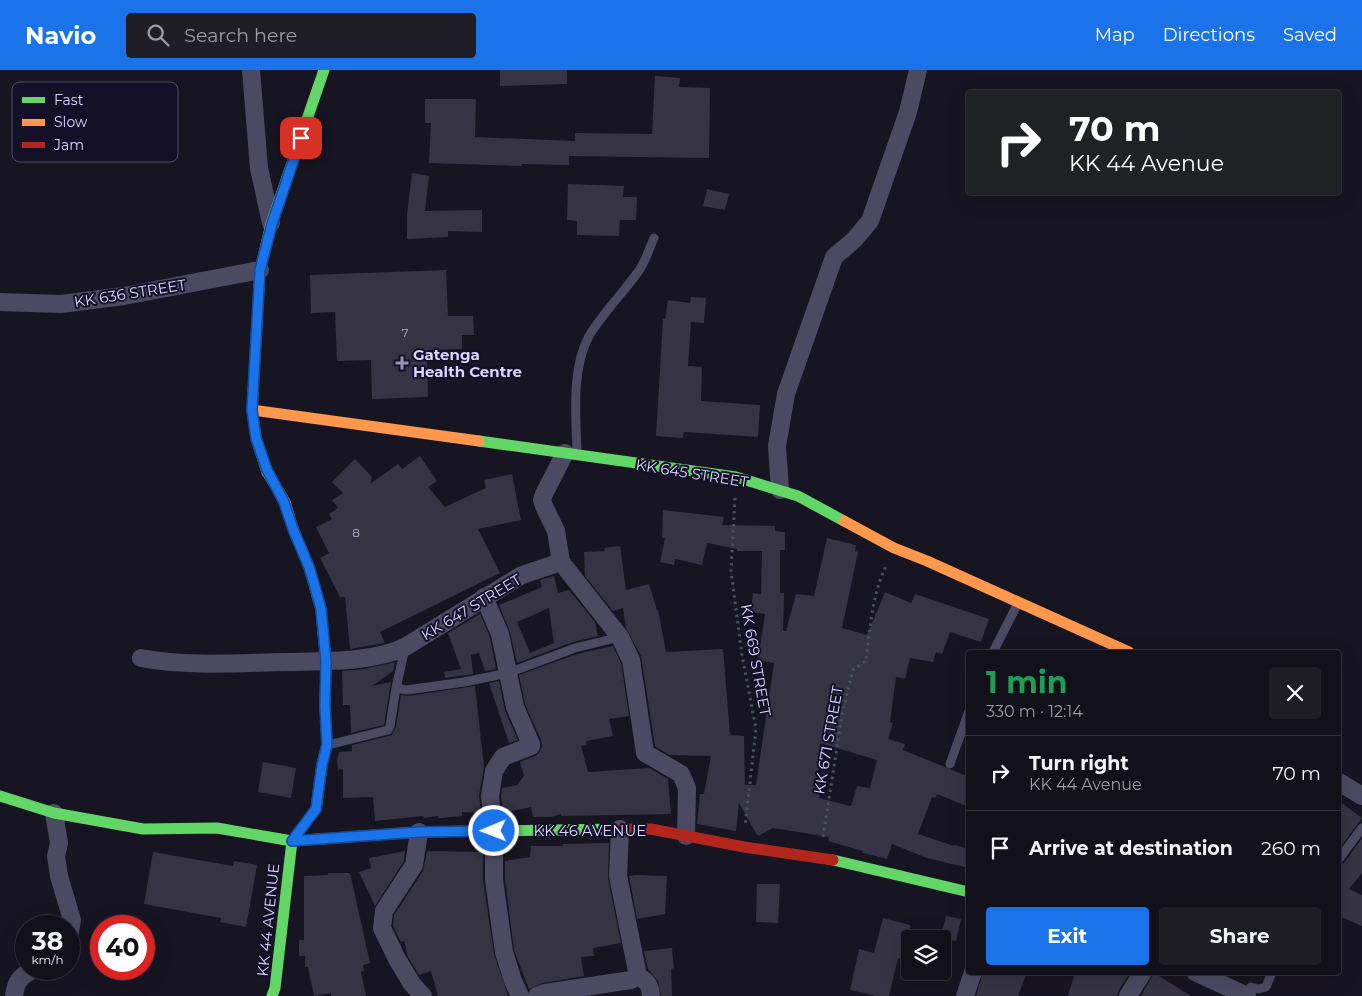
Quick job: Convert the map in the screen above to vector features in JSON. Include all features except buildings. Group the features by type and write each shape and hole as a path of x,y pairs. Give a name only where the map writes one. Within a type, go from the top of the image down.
{"street":[{"path":"251,70 259,168 272,224"},
{"path":"292,841 316,809 322,765 327,745 325,706 326,661 321,609 315,587 284,502 267,470 256,438 252,410 260,270 272,224 324,70"},
{"path":"780,490 777,446 786,394 834,257 854,240 870,221 908,112 918,70"},
{"name":"KK 636 STREET","path":"0,302 61,304 124,296 260,270"},
{"name":"KK 645 STREET","path":"252,410 736,477 798,496 894,548 1125,650"},
{"path":"571,454 544,494 542,500 556,531 561,562 620,637 632,660 645,753 681,774 686,788 686,836"},
{"name":"KK 647 STREET","path":"141,658 165,663 205,664 326,661 366,658 394,653 522,575 561,562"},
{"path":"484,598 500,634 515,707 531,744 531,746 503,757 494,772 490,796 494,831 494,880 504,952 520,996"},
{"path":"1341,783 1362,796"},
{"name":"KK 46 AVENUE","path":"0,796 54,814 143,829 217,828 292,841 419,832 651,830 744,847 819,857 966,891"},
{"path":"54,814 59,843 56,856 59,876 71,915"},
{"path":"620,829 618,876 638,976 647,982 650,987 651,996"},
{"path":"419,832 414,865 384,911 382,928 412,984 424,996"},
{"name":"KK 44 AVENUE","path":"272,996 275,988 292,841"},
{"path":"965,996 972,975"},
{"path":"1128,996 1141,975"},
{"path":"1199,975 1224,992 1246,996"},
{"path":"537,996 545,993 631,980 638,976"},
{"path":"14,996 15,987 19,980"}],"lane":[{"path":"571,454 579,363 588,338 608,307 639,271 654,238"},
{"path":"994,650 1018,602"},
{"path":"396,688 407,690 464,682 508,673 575,648 620,637"},
{"path":"327,745 388,730 405,647"},
{"path":"950,764 966,719"},
{"path":"1341,856 1362,828"},
{"path":"1246,996 1251,987 1258,989 1266,987 1271,975"}],"path":[{"name":"KK 669 STREET","path":"736,477 731,571 742,655 756,729 744,847"},
{"name":"KK 671 STREET","path":"819,857 842,715 853,670 866,661 872,612 880,577 894,548"}],"traffic: fast":[{"path":"267,472 256,438 252,410 260,270 271,224 324,70"},
{"path":"479,441 736,477 798,496 844,521"},
{"path":"272,996 275,988 292,841 316,809 322,765 327,745 325,706 326,661 323,632"},
{"path":"0,796 54,813 143,829 217,828 292,841 419,832 616,829"},
{"path":"833,860 966,891"}],"traffic: slow":[{"path":"252,410 479,441"},
{"path":"267,472 285,502 293,529 309,567 321,609 323,632"},
{"path":"844,521 894,548 1125,650"}],"traffic: jam":[{"path":"616,829 651,829 744,847 833,860"}],"place":[{"name":"Gatenga Health Centre","path":"402,363"}],"route":[{"path":"301,138 272,224 260,270 252,410 256,438 267,470 284,502 315,587 321,609 326,661 325,706 327,745 322,765 316,809 292,841 419,832 494,831"}]}
